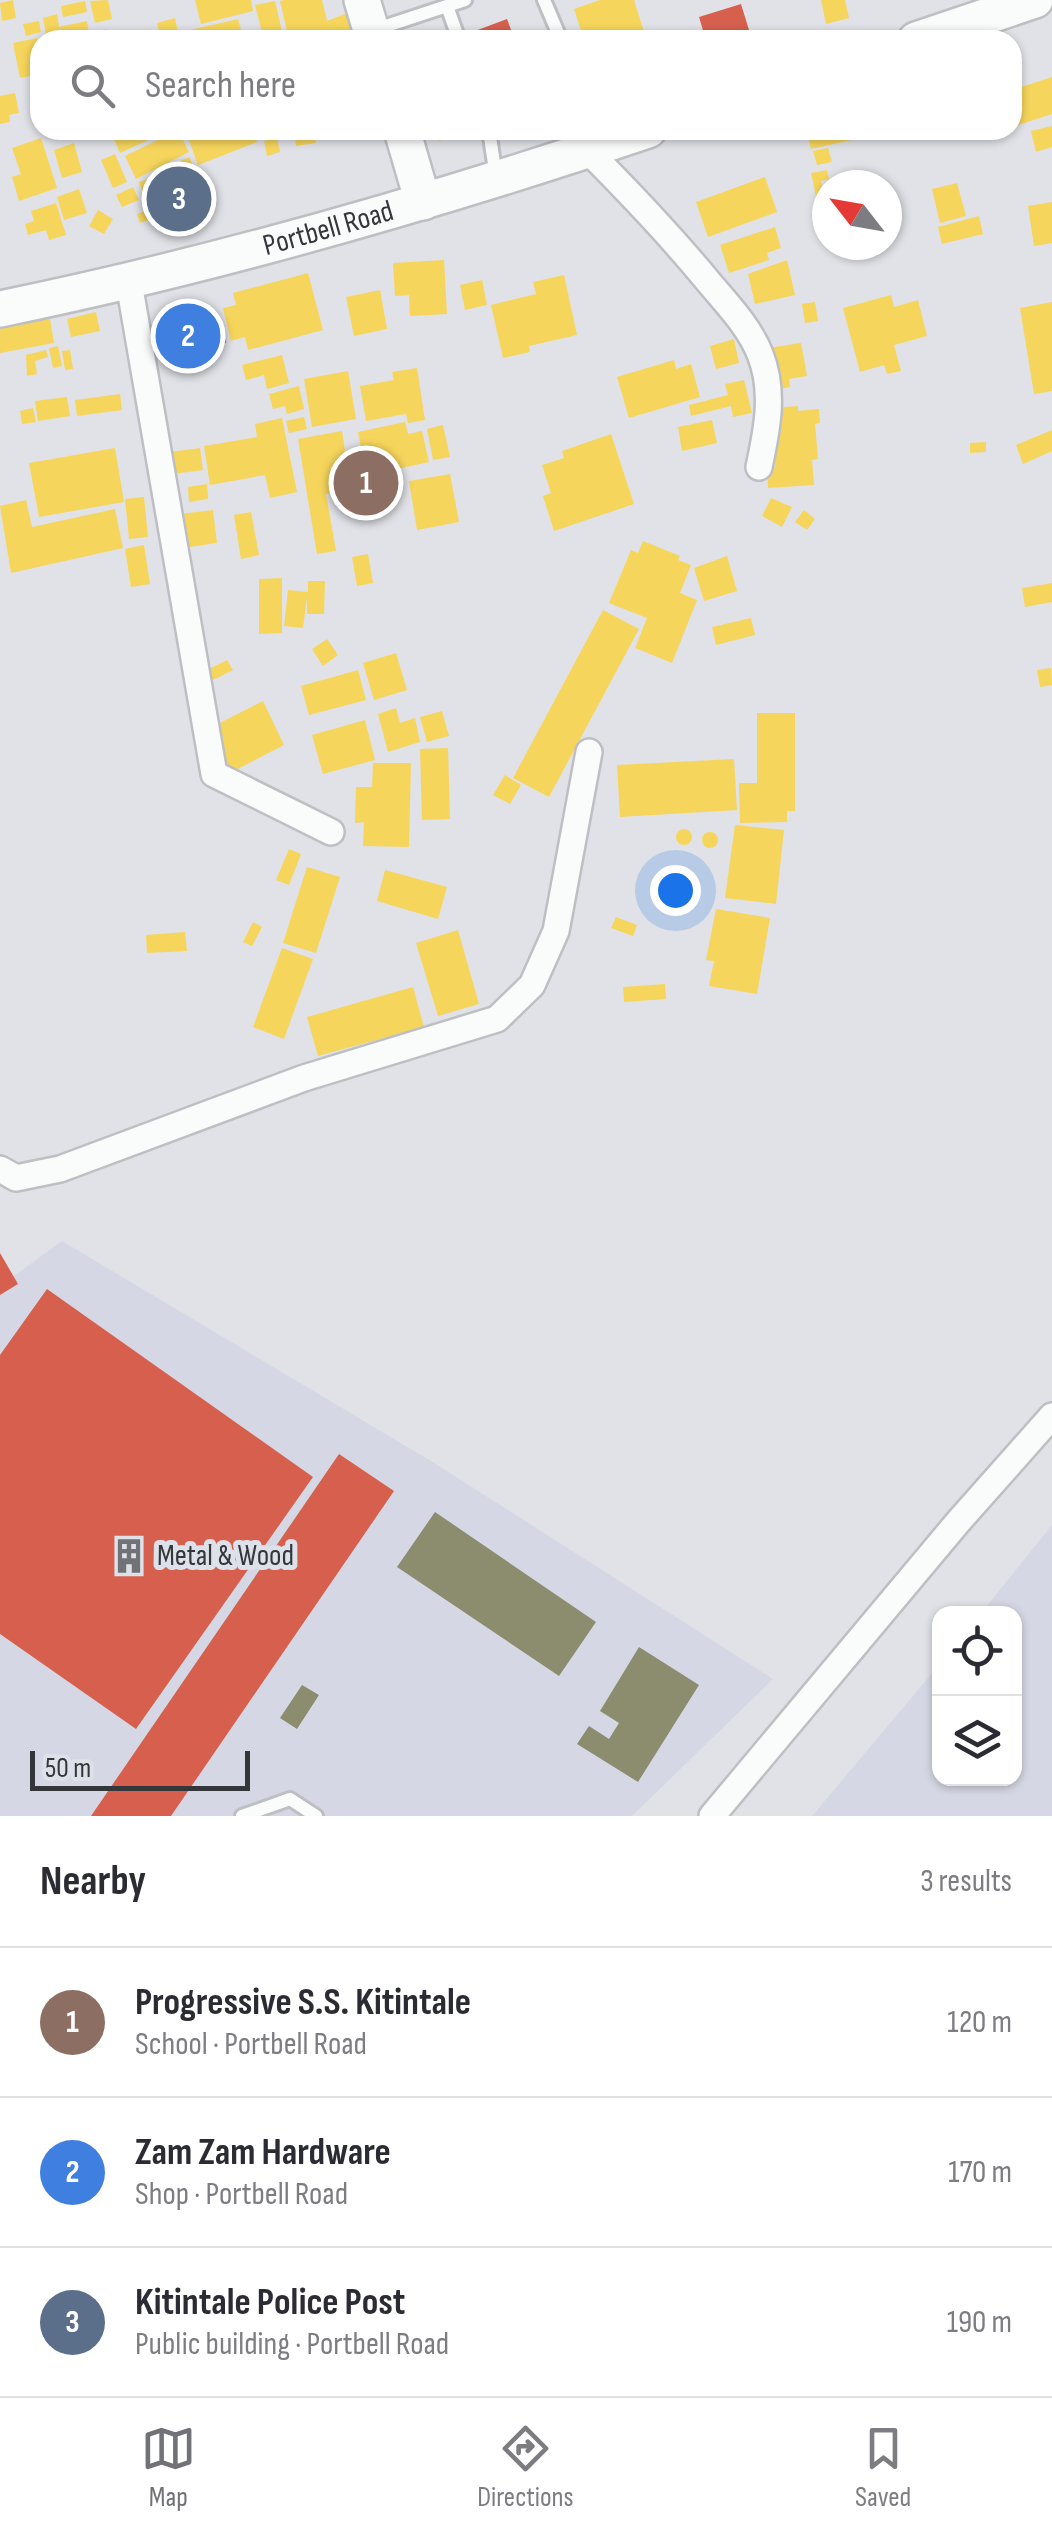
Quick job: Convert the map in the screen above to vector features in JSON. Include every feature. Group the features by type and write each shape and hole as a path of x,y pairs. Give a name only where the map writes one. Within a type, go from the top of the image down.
{"main road":[{"path":"946,30 1034,0"},
{"path":"405,140 424,202"},
{"name":"Portbell Road","path":"0,309 129,282 424,202 608,140"}],"street":[{"path":"618,140 652,215 750,332 762,357 769,419 759,467"},
{"path":"129,282 214,774 330,832"},
{"path":"0,1169 16,1178 60,1169 304,1078 497,1020 532,984 556,931 589,752"},
{"path":"712,1816 1052,1416"}],"lane":[{"path":"369,24 465,0"},
{"path":"544,0 558,30"},
{"path":"447,6 455,30"},
{"path":"491,140 497,179"},
{"path":"242,1816 290,1799 316,1816"}],"shaded area":[{"path":"62,1241 436,1464 773,1679 632,1816 0,1816 0,1286"},
{"path":"1052,1525 1052,1816 812,1816 932,1673 932,1786 1022,1786 1022,1606 987,1606"}],"building: Homes":[{"path":"13,0 16,18 2,21 0,3"},
{"path":"108,0 112,19 95,23 90,1"},
{"path":"195,0 251,0 253,11 201,24"},
{"path":"322,0 327,21 350,12 358,30 287,30 280,1"},
{"path":"600,0 634,0 643,30 581,30 574,9"},
{"path":"821,0 845,0 849,18 826,24"},
{"path":"85,1 87,12 63,17 61,6"},
{"path":"275,1 282,30 261,30 255,5"},
{"path":"57,14 59,27 87,21 88,30 45,30 43,18"},
{"path":"175,18 178,30 159,30 157,23"},
{"path":"238,19 241,30 190,30"},
{"path":"39,21 41,30 30,30 26,36 23,24"},
{"path":"30,39 30,76 20,78 13,43"},
{"path":"1052,77 1052,114 1022,124 1022,87"},
{"path":"15,93 19,113 9,115 10,122 0,124 0,96"},
{"path":"1052,126 1052,147 1036,152 1031,131"},
{"path":"42,140 57,188 19,201 12,177 21,174 12,148"},
{"path":"114,140 148,140 120,153"},
{"path":"158,140 183,140 189,152 136,179 125,156"},
{"path":"189,140 257,142 198,165"},
{"path":"277,140 280,152 267,156 264,141"},
{"path":"295,140 316,140 316,143 296,146"},
{"path":"809,140 852,140 811,149"},
{"path":"74,143 82,172 62,178 54,150"},
{"path":"828,148 832,162 817,165 813,151"},
{"path":"115,154 127,182 113,188 101,160"},
{"path":"189,157 199,177 178,187 168,167"},
{"path":"168,172 175,192 146,202 139,182"},
{"path":"765,177 777,212 708,237 696,202"},
{"path":"957,183 966,216 940,223 932,189"},
{"path":"133,187 139,200 122,207 116,195"},
{"path":"79,189 87,213 64,220 57,197"},
{"path":"1052,202 1052,243 1034,246 1028,206"},
{"path":"56,203 66,235 49,240 46,230 28,235 25,224 34,221 31,211"},
{"path":"152,209 155,218 140,223 137,214"},
{"path":"98,210 113,219 104,234 89,226"},
{"path":"979,216 983,234 942,244 938,227"},
{"path":"775,227 781,248 767,253 769,260 729,273 720,245"},
{"path":"444,260 447,314 410,316 409,295 395,296 393,263"},
{"path":"787,260 795,295 755,304 748,274"},
{"path":"308,273 323,330 248,350 245,337 231,341 223,308 236,305 233,293"},
{"path":"564,275 577,335 529,346 530,352 503,358 491,305 536,294 533,282"},
{"path":"482,280 487,305 465,310 460,285"},
{"path":"380,290 387,329 354,336 346,297"},
{"path":"891,295 894,307 918,300 927,336 894,345 901,371 887,374 884,365 860,372 843,308"},
{"path":"815,302 818,321 805,323 802,304"},
{"path":"1052,302 1052,391 1034,394 1020,308"},
{"path":"96,312 100,331 71,337 67,319"},
{"path":"50,319 54,343 0,353 0,328"},
{"path":"734,339 739,363 716,369 710,346"},
{"path":"801,343 807,376 789,379 790,387 775,390 768,348"},
{"path":"58,346 62,366 53,368 49,348"},
{"path":"46,350 48,357 35,361 37,374 27,376 26,355"},
{"path":"70,350 73,369 65,370 62,351"},
{"path":"282,355 289,383 267,389 264,375 246,380 242,365"},
{"path":"674,360 676,369 691,364 700,397 629,418 617,377"},
{"path":"417,368 425,420 408,423 406,414 366,421 360,386 394,380 392,372"},
{"path":"348,371 356,419 312,427 304,379"},
{"path":"744,380 752,413 733,417 731,406 691,416 689,405 728,395 725,384"},
{"path":"299,386 304,409 287,414 285,406 273,409 269,394"},
{"path":"120,394 122,410 77,416 75,400"},
{"path":"67,397 70,416 38,421 35,401"},
{"path":"798,406 798,411 819,409 820,423 815,424 818,459 812,460 814,485 768,488 767,468 775,467 776,451 773,408"},
{"path":"33,408 36,422 22,424 20,411"},
{"path":"304,417 307,429 289,433 286,421"},
{"path":"282,418 297,492 270,498 265,475 210,485 204,446 257,437 255,424"},
{"path":"712,420 717,443 682,451 678,427"},
{"path":"405,422 408,434 422,431 429,462 388,471 384,453 363,458 358,432"},
{"path":"443,425 450,457 433,460 427,429"},
{"path":"1052,430 1052,451 1023,464 1016,445"},
{"path":"342,431 351,489 326,494 336,551 317,554 298,439"},
{"path":"611,434 634,504 554,531 543,496 551,493 542,465 564,458 562,451"},
{"path":"986,442 986,452 970,453 970,443"},
{"path":"115,448 124,502 39,517 29,463"},
{"path":"200,448 203,470 165,475 162,453"},
{"path":"450,474 459,522 417,530 409,481"},
{"path":"207,484 208,499 189,502 188,487"},
{"path":"389,491 392,510 368,513 366,495"},
{"path":"144,497 148,537 129,539 125,499"},
{"path":"771,498 792,507 782,527 762,516"},
{"path":"26,500 32,527 115,509 123,548 11,573 0,506"},
{"path":"213,510 217,543 176,549 172,515"},
{"path":"804,510 815,519 807,530 795,522"},
{"path":"251,512 259,555 241,559 234,515"},
{"path":"643,541 680,556 678,560 691,565 680,593 697,600 672,663 635,648 647,618 609,603 631,550 638,553"},
{"path":"144,545 150,584 131,587 125,549"},
{"path":"368,554 373,583 357,586 352,557"},
{"path":"727,556 737,591 704,601 694,568"},
{"path":"282,578 282,633 259,634 259,579"},
{"path":"308,581 325,581 324,614 307,614 307,597 303,628 284,626 288,590 308,592"},
{"path":"1052,583 1052,602 1025,607 1022,588"},
{"path":"603,610 639,629 549,797 513,778"},
{"path":"751,618 755,635 716,645 712,627"},
{"path":"327,639 338,655 323,666 312,649"},
{"path":"396,653 407,690 374,700 363,663"},
{"path":"227,660 233,670 211,681 205,671"},
{"path":"1051,668 1052,685 1040,687 1037,670"},
{"path":"358,670 366,700 309,715 301,686"},
{"path":"263,701 284,745 230,773 214,726"},
{"path":"396,708 400,723 415,718 420,742 388,752 378,714"},
{"path":"442,711 449,736 427,742 420,717"},
{"path":"757,713 795,713 795,811 787,811 787,822 740,823 739,783 757,783"},
{"path":"365,720 375,760 323,774 312,735"},
{"path":"448,748 450,819 422,820 420,749"},
{"path":"734,759 737,810 620,817 617,765"},
{"path":"373,763 411,763 409,847 363,846 364,822 355,823 356,787 372,787"},
{"path":"505,775 521,785 510,804 493,795"},
{"path":"735,825 784,830 776,904 725,898"},
{"path":"684,829 692,837 684,845 676,837"},
{"path":"710,832 718,840 710,848 702,840"},
{"path":"289,849 301,854 289,885 276,880"},
{"path":"307,867 340,877 316,953 283,943"},
{"path":"385,870 447,887 438,919 377,901"},
{"path":"716,909 770,918 757,994 709,986 714,961 706,960"},
{"path":"616,917 637,925 633,936 611,928"},
{"path":"253,922 262,927 252,946 243,942"},
{"path":"458,930 479,1004 438,1016 416,943"},
{"path":"185,932 187,951 147,953 146,935"},
{"path":"282,948 313,959 284,1039 253,1027"},
{"path":"665,984 666,999 624,1002 623,987"},
{"path":"413,987 424,1027 318,1056 307,1017"}],"building: Shops":[{"path":"741,4 749,30 703,30 699,17"},
{"path":"507,19 511,30 478,30"},
{"path":"219,315 226,343 181,356 179,350 168,353 162,330"},
{"path":"0,1253 18,1284 0,1295"},
{"name":"Metal & Wood","path":"47,1289 313,1477 136,1729 0,1634 0,1355"},
{"path":"339,1454 394,1491 171,1816 91,1816"}],"building: Industry":[{"path":"435,1512 596,1622 559,1676 397,1567"},
{"path":"639,1647 699,1685 638,1782 577,1744 589,1726 609,1739 619,1723 600,1711"},
{"path":"302,1685 319,1695 297,1729 280,1718"}],"place":[{"name":"Kitintale Police Post","path":"179,199"},
{"name":"Zam Zam Hardware","path":"188,336"},
{"name":"Progressive S.S. Kitintale","path":"366,483"},
{"name":"Metal & Wood","path":"129,1556"}]}
